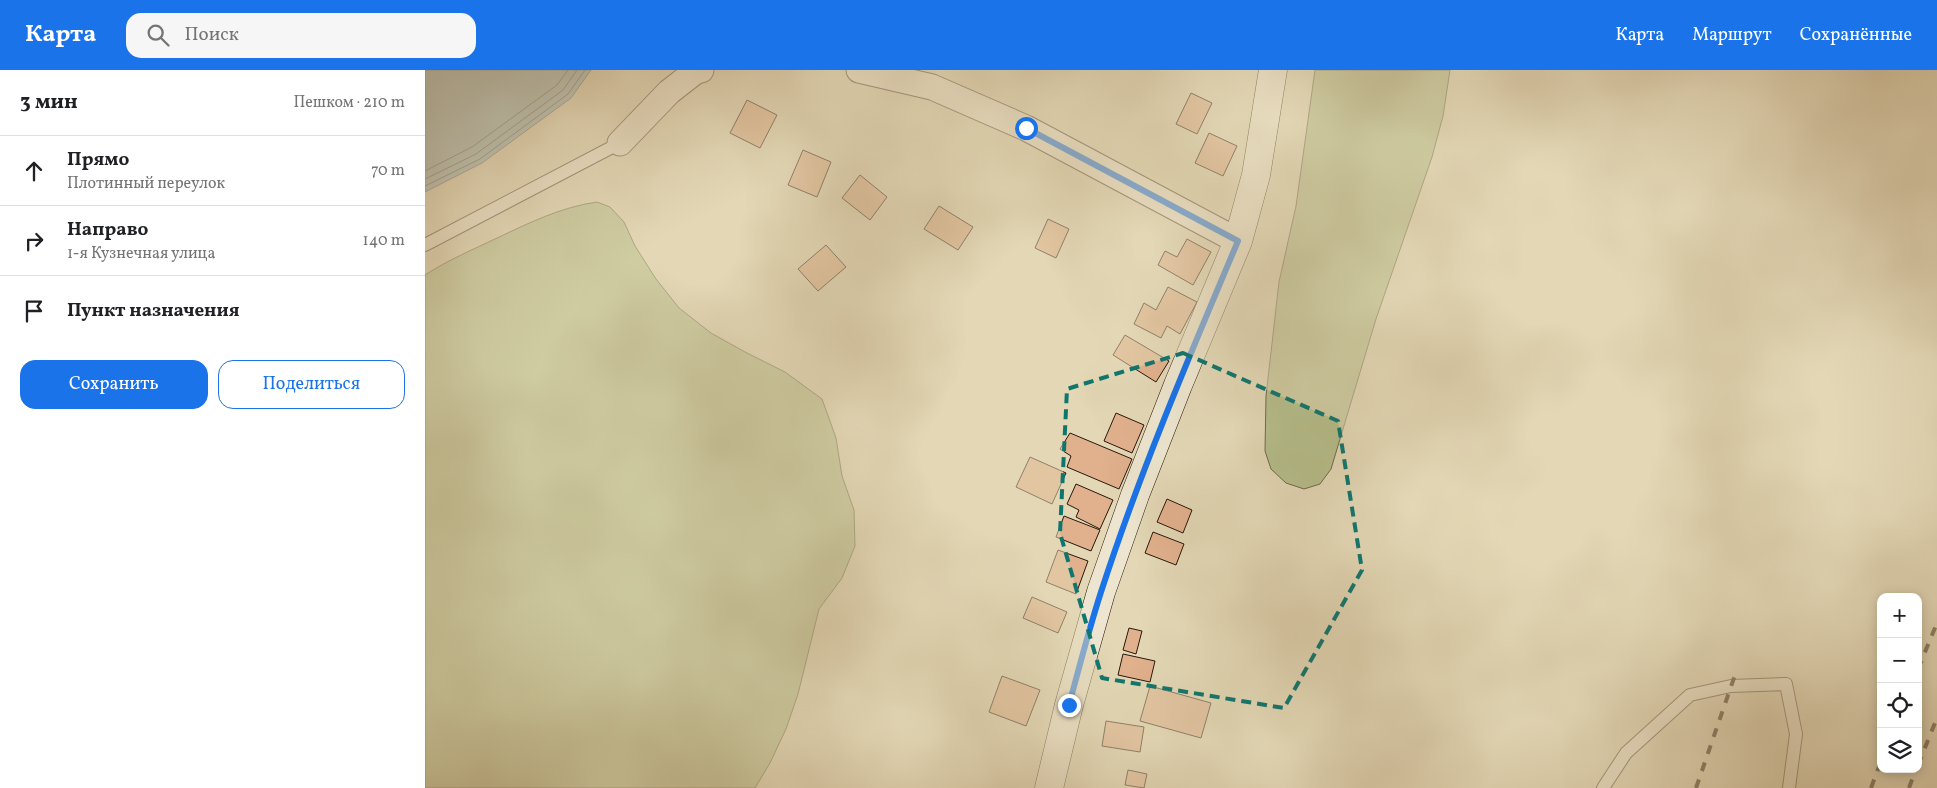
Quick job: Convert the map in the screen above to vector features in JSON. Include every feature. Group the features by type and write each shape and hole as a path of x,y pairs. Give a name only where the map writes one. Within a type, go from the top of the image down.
{"street":[{"path":"620,144 669,92 696,71 701,70"},
{"path":"859,70 932,87 1026,128 1238,241"},
{"path":"1049,788 1069,705 1101,592 1135,495 1238,241 1256,175 1273,70"}],"lane":[{"path":"425,245 620,144"},
{"path":"1603,788 1626,753 1690,695 1731,686 1786,684 1796,734 1789,788"}],"highlighted area":[{"path":"1183,353 1338,421 1362,570 1284,708 1102,678 1060,533 1067,389"}],"green space":[{"path":"1315,70 1450,70 1443,116 1432,157 1376,319 1331,469 1320,484 1304,489 1286,483 1271,469 1265,451 1266,396 1279,282 1296,206"},
{"path":"597,202 610,207 624,222 635,246 656,279 679,308 711,333 785,372 822,399 836,438 842,476 854,510 855,546 842,578 819,609 798,694 786,729 770,763 755,788 425,788 425,275 460,255 533,221 584,204"}],"water":[{"path":"425,70 591,70 571,98 482,163 425,192"}],"building":[{"path":"1191,93 1212,103 1197,134 1176,124"},
{"path":"747,100 777,115 760,148 730,133"},
{"path":"1209,133 1237,146 1223,176 1195,163"},
{"path":"803,150 831,162 817,197 788,185"},
{"path":"860,175 887,197 870,220 842,198"},
{"path":"939,206 973,227 958,250 924,229"},
{"path":"1048,219 1069,229 1056,258 1035,248"},
{"path":"1187,239 1211,252 1193,285 1158,265 1165,251 1177,257"},
{"path":"826,245 846,267 818,291 798,269"},
{"path":"1168,287 1197,302 1180,334 1167,326 1161,338 1134,324 1144,303 1156,310"},
{"path":"1125,335 1169,361 1156,382 1113,355"},
{"path":"1116,413 1144,425 1132,453 1104,441"},
{"path":"1070,433 1132,459 1119,489 1067,467 1071,456 1060,449"},
{"path":"1030,457 1066,473 1052,504 1016,487"},
{"path":"1076,484 1113,500 1100,529 1076,517 1079,510 1067,504"},
{"path":"1167,499 1192,510 1183,533 1157,522"},
{"path":"1064,516 1100,530 1091,551 1056,537"},
{"path":"1153,532 1184,544 1176,565 1145,553"},
{"path":"1058,550 1088,561 1076,594 1046,582"},
{"path":"1032,597 1067,612 1058,633 1023,618"},
{"path":"1129,628 1142,631 1136,654 1123,650"},
{"path":"1123,654 1155,661 1150,682 1118,675"},
{"path":"1002,676 1040,690 1026,726 989,712"},
{"path":"1150,686 1211,703 1201,738 1140,721"},
{"path":"1106,721 1144,727 1140,752 1102,746"},
{"path":"1128,770 1147,774 1144,788 1125,785"}],"railway":[{"path":"1922,659 1937,623"},
{"path":"1696,788 1735,675"},
{"path":"1922,755 1937,718"},
{"path":"1871,788 1877,772"},
{"path":"1909,788 1915,773"}],"route":[{"path":"1026,128 1238,241 1135,495 1101,592 1069,705"}]}
